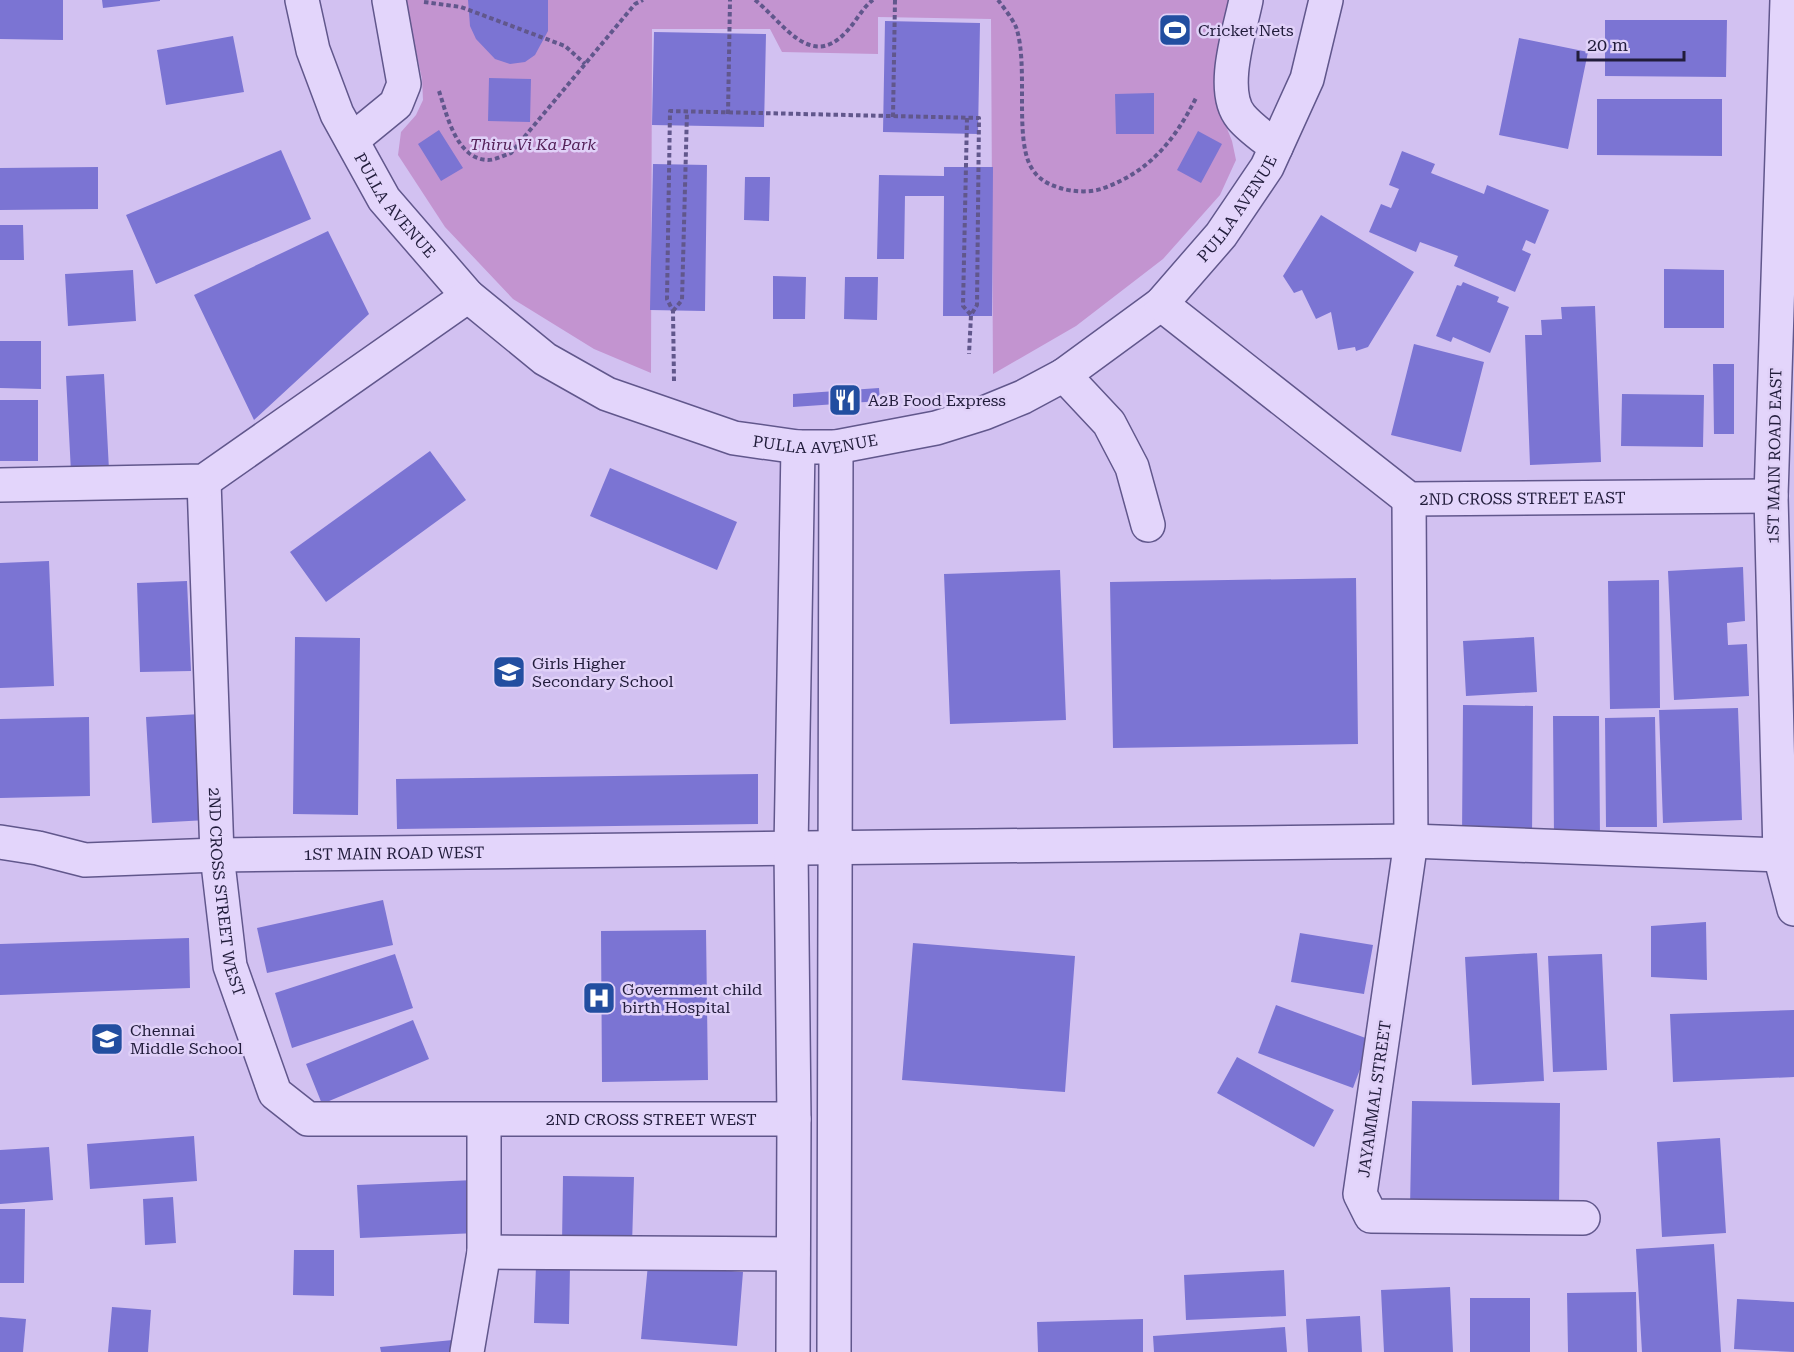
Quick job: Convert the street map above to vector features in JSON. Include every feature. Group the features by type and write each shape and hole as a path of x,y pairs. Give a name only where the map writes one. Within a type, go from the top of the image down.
{"street":[{"name":"PULLA AVENUE","path":"302,0 314,51 337,114 384,199 468,296 545,359 607,394 734,438 798,447 836,447 936,428 1023,397 1064,375 1161,304 1221,236 1267,167 1306,79 1326,0"},
{"path":"352,140 396,104 404,84 389,0"},
{"path":"1246,0 1231,77 1232,98 1240,116 1276,147"},
{"name":"1ST MAIN ROAD EAST","path":"1787,0 1785,355 1772,496 1780,855 1794,909"},
{"path":"0,485 204,481 468,296"},
{"name":"2ND CROSS STREET EAST","path":"1161,304 1409,499 1772,496"},
{"path":"1064,375 1109,423 1132,467 1148,525"},
{"path":"793,1352 794,1119 791,849 798,447"},
{"path":"834,1352 836,447"},
{"name":"2ND CROSS STREET WEST","path":"204,481 216,855 230,966 275,1093 308,1119 484,1121 794,1119"},
{"path":"1409,499 1411,842"},
{"name":"1ST MAIN ROAD WEST","path":"0,843 38,848 85,860 216,855 1411,842 1780,855"},
{"name":"JAYAMMAL STREET","path":"1411,842 1360,1194 1371,1216 1582,1218"},
{"path":"467,1352 484,1252 484,1121"},
{"path":"484,1252 793,1254"}],"path":[{"path":"438,90 453,134 475,158 490,160 511,153 635,4 643,0"},
{"path":"728,114 730,0"},
{"path":"755,0 797,41 809,46 825,46 845,34 873,0"},
{"path":"893,117 895,0"},
{"path":"998,0 1016,26 1022,62 1025,145 1031,167 1045,184 1071,192 1099,190 1129,179 1159,156 1189,113 1198,94"},
{"path":"416,1 461,8 566,46 585,64"},
{"path":"674,387 673,311 667,298 670,111 980,118 977,305 971,315 969,354"},
{"path":"673,311 682,300 687,112"},
{"path":"967,118 963,306 971,315"}],"green space":[{"name":"Thiru Vi Ka Park","path":"405,0 1234,0 1218,75 1216,101 1232,141 1236,160 1220,195 1163,259 1076,326 993,374 991,19 878,17 878,54 782,52 770,29 652,29 651,373 594,349 513,299 445,227 398,155 401,132 416,115 423,100 422,79"}],"building":[{"path":"0,0 63,0 63,40 0,39"},
{"path":"102,0 160,0 160,1 103,8"},
{"path":"468,0 548,0 548,31 535,55 525,62 510,64 495,59 476,39 470,26"},
{"path":"1605,20 1727,20 1726,77 1605,76"},
{"path":"885,21 980,23 978,134 883,132"},
{"path":"654,32 766,34 764,127 652,125"},
{"path":"233,36 244,92 166,105 157,50"},
{"path":"1519,38 1588,52 1568,149 1499,135"},
{"path":"489,78 531,79 530,122 488,121"},
{"path":"1154,93 1154,134 1116,134 1115,94"},
{"path":"1597,99 1722,99 1722,156 1597,155"},
{"path":"439,130 463,168 441,181 418,144"},
{"path":"1198,131 1222,144 1201,183 1177,170"},
{"path":"281,150 311,219 156,284 126,215"},
{"path":"1402,151 1435,164 1431,173 1484,194 1487,185 1549,210 1535,244 1526,240 1522,250 1531,254 1515,292 1454,266 1458,256 1420,242 1416,252 1369,232 1381,204 1391,208 1399,189 1389,185"},
{"path":"653,164 707,165 705,311 650,310"},
{"path":"98,167 98,209 0,210 0,168"},
{"path":"944,167 993,167 992,316 943,316 944,196 905,196 904,259 877,259 879,175 944,176"},
{"path":"745,177 770,177 769,221 744,220"},
{"path":"1321,215 1414,272 1368,347 1356,351 1355,347 1338,350 1331,312 1316,319 1302,290 1294,293 1283,276"},
{"path":"0,225 23,225 24,260 0,260"},
{"path":"328,231 369,314 254,420 194,295"},
{"path":"1664,269 1724,270 1724,328 1664,328"},
{"path":"133,270 136,321 68,326 65,274"},
{"path":"773,276 806,277 805,319 773,319"},
{"path":"845,277 878,277 877,320 844,319"},
{"path":"1463,282 1499,297 1497,302 1509,307 1490,353 1453,337 1451,342 1436,336 1457,285 1461,286"},
{"path":"1595,306 1601,462 1530,465 1525,335 1542,335 1541,320 1562,319 1561,307"},
{"path":"0,341 41,341 41,389 0,388"},
{"path":"1414,344 1484,362 1461,452 1391,435"},
{"path":"1713,364 1734,364 1734,434 1714,434"},
{"path":"104,374 109,470 71,472 66,376"},
{"path":"879,388 880,401 793,407 793,394"},
{"path":"1622,394 1704,395 1703,447 1621,446"},
{"path":"0,400 38,400 38,461 0,461"},
{"path":"430,451 466,500 326,602 290,552"},
{"path":"610,468 737,522 717,570 590,516"},
{"path":"49,561 54,686 0,688 0,563"},
{"path":"1743,567 1745,621 1727,623 1728,645 1747,644 1749,696 1674,700 1668,571"},
{"path":"1060,570 1066,720 950,724 944,574"},
{"path":"1356,578 1358,744 1113,748 1110,582"},
{"path":"1659,580 1660,708 1610,709 1608,581"},
{"path":"187,581 191,671 140,672 137,583"},
{"path":"295,637 360,638 358,815 293,814"},
{"path":"1534,637 1537,692 1466,696 1463,641"},
{"path":"1463,705 1533,706 1532,838 1462,838"},
{"path":"1738,708 1742,820 1663,823 1659,710"},
{"path":"201,714 207,820 152,823 146,717"},
{"path":"1553,716 1599,716 1600,837 1554,837"},
{"path":"89,717 90,796 0,798 0,719"},
{"path":"1655,717 1657,827 1606,827 1605,718"},
{"path":"758,774 758,824 397,829 396,779"},
{"path":"383,900 393,945 267,973 257,928"},
{"path":"1706,922 1707,980 1651,977 1651,926"},
{"path":"706,930 708,1080 602,1082 601,931"},
{"path":"1300,933 1373,945 1364,994 1291,982"},
{"path":"189,938 190,988 0,995 0,944"},
{"path":"913,943 1075,956 1065,1092 902,1080"},
{"path":"1537,953 1544,1081 1472,1085 1465,957"},
{"path":"395,954 413,1008 292,1048 275,993"},
{"path":"1602,954 1607,1070 1553,1072 1548,956"},
{"path":"1276,1005 1371,1040 1353,1088 1258,1053"},
{"path":"1794,1010 1794,1077 1673,1082 1670,1014"},
{"path":"413,1020 429,1059 322,1104 306,1064"},
{"path":"1237,1057 1334,1110 1314,1147 1217,1093"},
{"path":"1412,1101 1560,1103 1559,1210 1410,1208"},
{"path":"194,1136 197,1181 90,1189 87,1144"},
{"path":"1720,1138 1726,1233 1662,1237 1657,1142"},
{"path":"49,1147 53,1200 0,1204 0,1150"},
{"path":"563,1176 634,1177 632,1245 562,1244"},
{"path":"475,1180 477,1233 360,1238 357,1185"},
{"path":"173,1197 176,1243 145,1245 143,1199"},
{"path":"0,1209 25,1209 24,1283 0,1283"},
{"path":"1714,1244 1721,1352 1642,1352 1636,1249"},
{"path":"294,1250 334,1250 334,1296 293,1295"},
{"path":"648,1264 743,1272 737,1346 641,1339"},
{"path":"536,1265 570,1266 569,1324 534,1323"},
{"path":"1284,1270 1286,1316 1186,1320 1184,1275"},
{"path":"1450,1287 1453,1352 1384,1352 1381,1290"},
{"path":"1636,1292 1637,1352 1568,1352 1567,1293"},
{"path":"1470,1298 1530,1298 1530,1352 1470,1352"},
{"path":"1737,1299 1794,1302 1794,1352 1734,1349"},
{"path":"112,1307 151,1310 148,1352 108,1352"},
{"path":"1360,1316 1362,1352 1308,1352 1306,1319"},
{"path":"0,1317 26,1319 23,1352 0,1352"},
{"path":"1143,1319 1143,1352 1038,1352 1037,1322"},
{"path":"1285,1327 1287,1352 1154,1352 1153,1336"},
{"path":"453,1340 454,1352 381,1352 380,1347"}],"place":[{"name":"Cricket Nets","path":"1175,30"},
{"name":"A2B Food Express","path":"845,400"},
{"name":"Girls Higher Secondary School","path":"509,672"},
{"name":"Government child birth Hospital","path":"599,998"},
{"name":"Chennai Middle School","path":"107,1039"}]}
